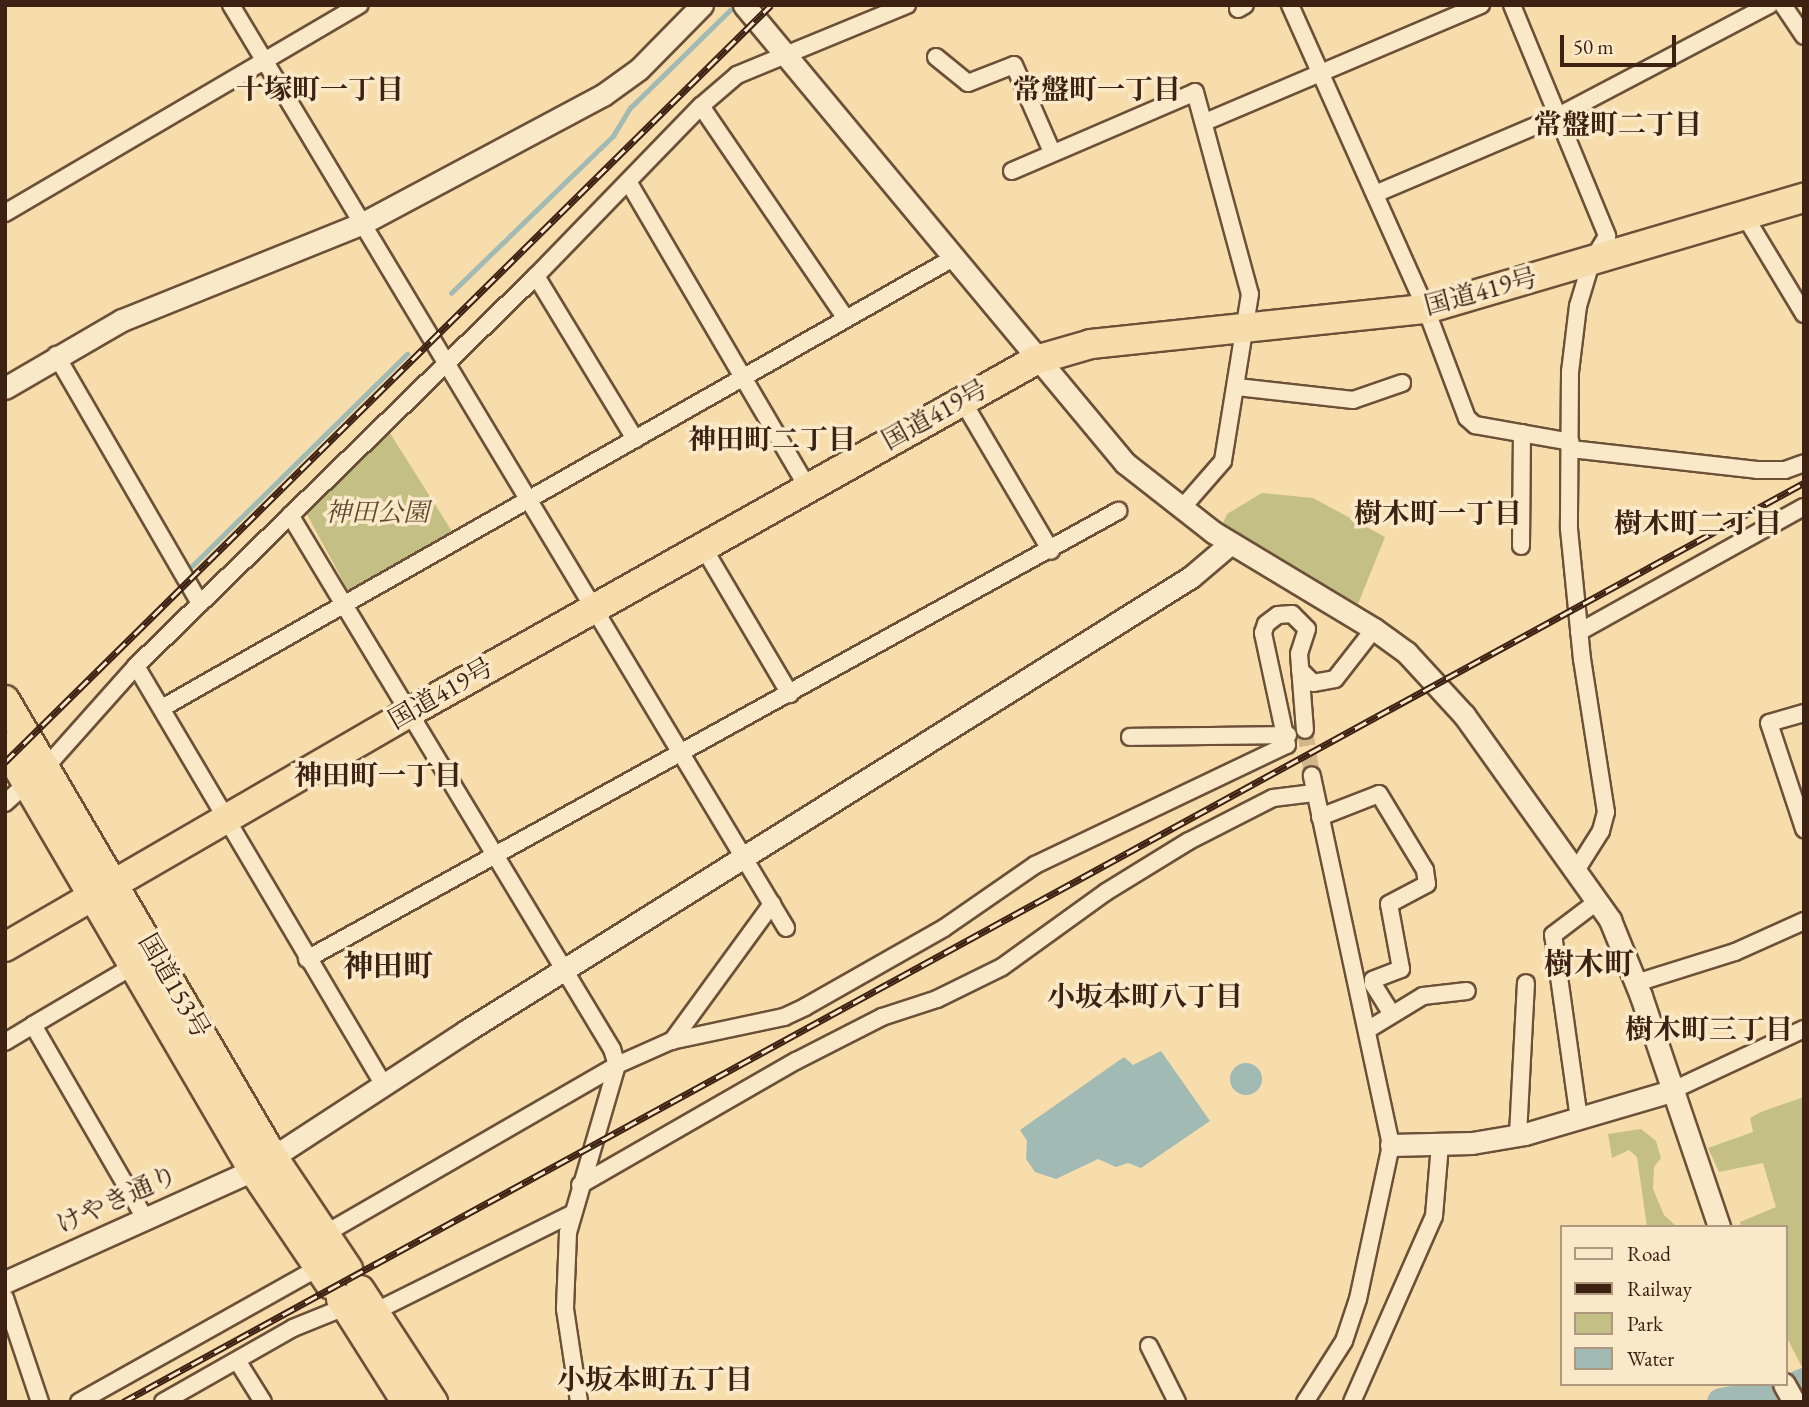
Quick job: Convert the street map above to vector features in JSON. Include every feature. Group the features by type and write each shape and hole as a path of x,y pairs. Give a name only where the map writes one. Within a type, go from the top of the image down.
{"highway":[{"name":"国道419号","path":"5,947 224,818 1036,360 1091,344 1426,309 1746,218 1804,198"},
{"name":"国道153号","path":"5,700 36,775 263,1163 323,1235 345,1290 432,1402"},
{"name":"国道153号","path":"5,746 36,775"},
{"name":"国道153号","path":"103,890 133,966 345,1290 406,1402"}],"street":[{"path":"231,5 786,928"},
{"path":"5,213 359,5"},
{"path":"5,388 56,355 122,320 363,223 603,95 639,69 702,5"},
{"path":"744,5 788,54 955,257 1036,360 1125,463 1231,543 1374,629 1406,653 1464,715 1598,901 1636,983 1718,1225"},
{"path":"5,803 36,775 136,666 536,276 701,106 737,75 907,5"},
{"path":"1290,5 1426,309 1467,418 1475,425 1522,433 1571,446 1756,470 1785,470 1804,463"},
{"path":"1205,122 1481,5"},
{"path":"1512,5 1607,236 1591,263 1578,306 1570,372 1569,529 1579,632 1606,812 1601,831 1577,869"},
{"path":"1375,194 1556,117 1769,5"},
{"path":"1783,5 1804,36"},
{"path":"936,57 968,83 1014,65 1052,152"},
{"path":"1012,171 1195,92 1249,290 1248,327 1223,461 1182,508"},
{"path":"701,106 845,317"},
{"path":"629,183 807,487"},
{"path":"1746,218 1804,314"},
{"path":"162,708 845,317 955,257"},
{"path":"536,276 635,439"},
{"path":"56,355 200,603"},
{"path":"1237,387 1353,400 1402,383"},
{"path":"962,400 1051,551"},
{"path":"1521,547 1522,433"},
{"path":"1579,632 1804,507"},
{"path":"307,959 1051,551 1118,511"},
{"path":"290,515 412,711 494,855 612,1049 617,1065 571,1214 565,1309 579,1402"},
{"name":"けやき通り","path":"5,1282 263,1163 743,856 1191,577 1231,543"},
{"path":"703,547 790,694"},
{"path":"323,1235 617,1065 672,1041 773,1020 805,1007 944,928 1035,865 1287,745 1288,735 1263,633 1270,619 1292,614 1307,629 1299,654 1305,730"},
{"path":"1300,670 1313,684 1335,679 1374,629"},
{"path":"136,666 384,1085"},
{"path":"1804,713 1769,723 1804,829"},
{"path":"1130,737 1288,735"},
{"path":"1305,1402 1344,1341 1358,1298 1391,1145 1369,1029 1312,775"},
{"path":"580,1185 796,1061 882,1017 937,999 1002,967 1106,892 1189,841 1273,798 1314,793"},
{"path":"1320,817 1380,794 1425,870 1427,884 1389,904 1401,969 1373,980 1373,984 1391,1013"},
{"path":"1579,1119 1553,935 1598,901"},
{"path":"672,1041 772,904"},
{"path":"1636,983 1735,952 1804,921"},
{"path":"5,1042 133,966"},
{"path":"1518,1135 1526,983"},
{"path":"1369,1029 1391,1013 1423,996 1467,991"},
{"path":"33,1025 145,1219"},
{"path":"1391,1145 1440,1144 1518,1135 1579,1119 1671,1091 1804,1029"},
{"path":"1352,1402 1434,1216 1440,1144"},
{"path":"79,1402 345,1290 571,1214"},
{"path":"163,1402 238,1362 293,1328 345,1290"},
{"path":"5,1298 40,1402"},
{"path":"1149,1346 1177,1402"},
{"path":"238,1362 263,1402"},
{"path":"1785,1386 1794,1402"}],"green space":[{"name":"神田公園","path":"388,430 453,533 354,591 348,590 305,511"},
{"path":"1262,493 1313,498 1385,537 1358,604 1221,527 1227,514"},
{"path":"1804,1097 1804,1371 1788,1340 1788,1225 1741,1225 1740,1222 1776,1207 1763,1163 1719,1172 1708,1148 1753,1132 1750,1118"},
{"path":"1641,1129 1656,1141 1661,1158 1654,1167 1653,1189 1664,1215 1675,1225 1647,1225 1637,1157 1629,1150 1612,1158 1608,1134"}],"water":[{"path":"1161,1051 1210,1121 1141,1168 1128,1163 1116,1167 1098,1159 1056,1179 1035,1172 1026,1159 1027,1141 1020,1130 1124,1057 1133,1065"},
{"path":"1246,1063 1257,1068 1262,1079 1257,1090 1246,1095 1235,1090 1230,1079 1235,1068"}],"waterway":[{"path":"451,293 613,136 630,108 735,5"},
{"path":"192,566 407,354"},
{"path":"1799,1384 1804,1382"},
{"path":"1721,1402 1772,1393"}],"tunnel":[{"path":"1305,730 1312,775"}],"railway":[{"path":"5,762 771,5"},
{"path":"123,1402 1804,483"}],"district":[{"name":"十塚町一丁目","path":"320,89"},
{"name":"常盤町一丁目","path":"1097,89"},
{"name":"常盤町二丁目","path":"1618,124"},
{"name":"神田町二丁目","path":"772,439"},
{"name":"樹木町一丁目","path":"1438,513"},
{"name":"樹木町二丁目","path":"1698,523"},
{"name":"神田町一丁目","path":"378,775"},
{"name":"樹木町","path":"1589,964"},
{"name":"神田町","path":"388,966"},
{"name":"小坂本町八丁目","path":"1145,996"},
{"name":"樹木町三丁目","path":"1709,1029"},
{"name":"小坂本町五丁目","path":"655,1379"}]}
